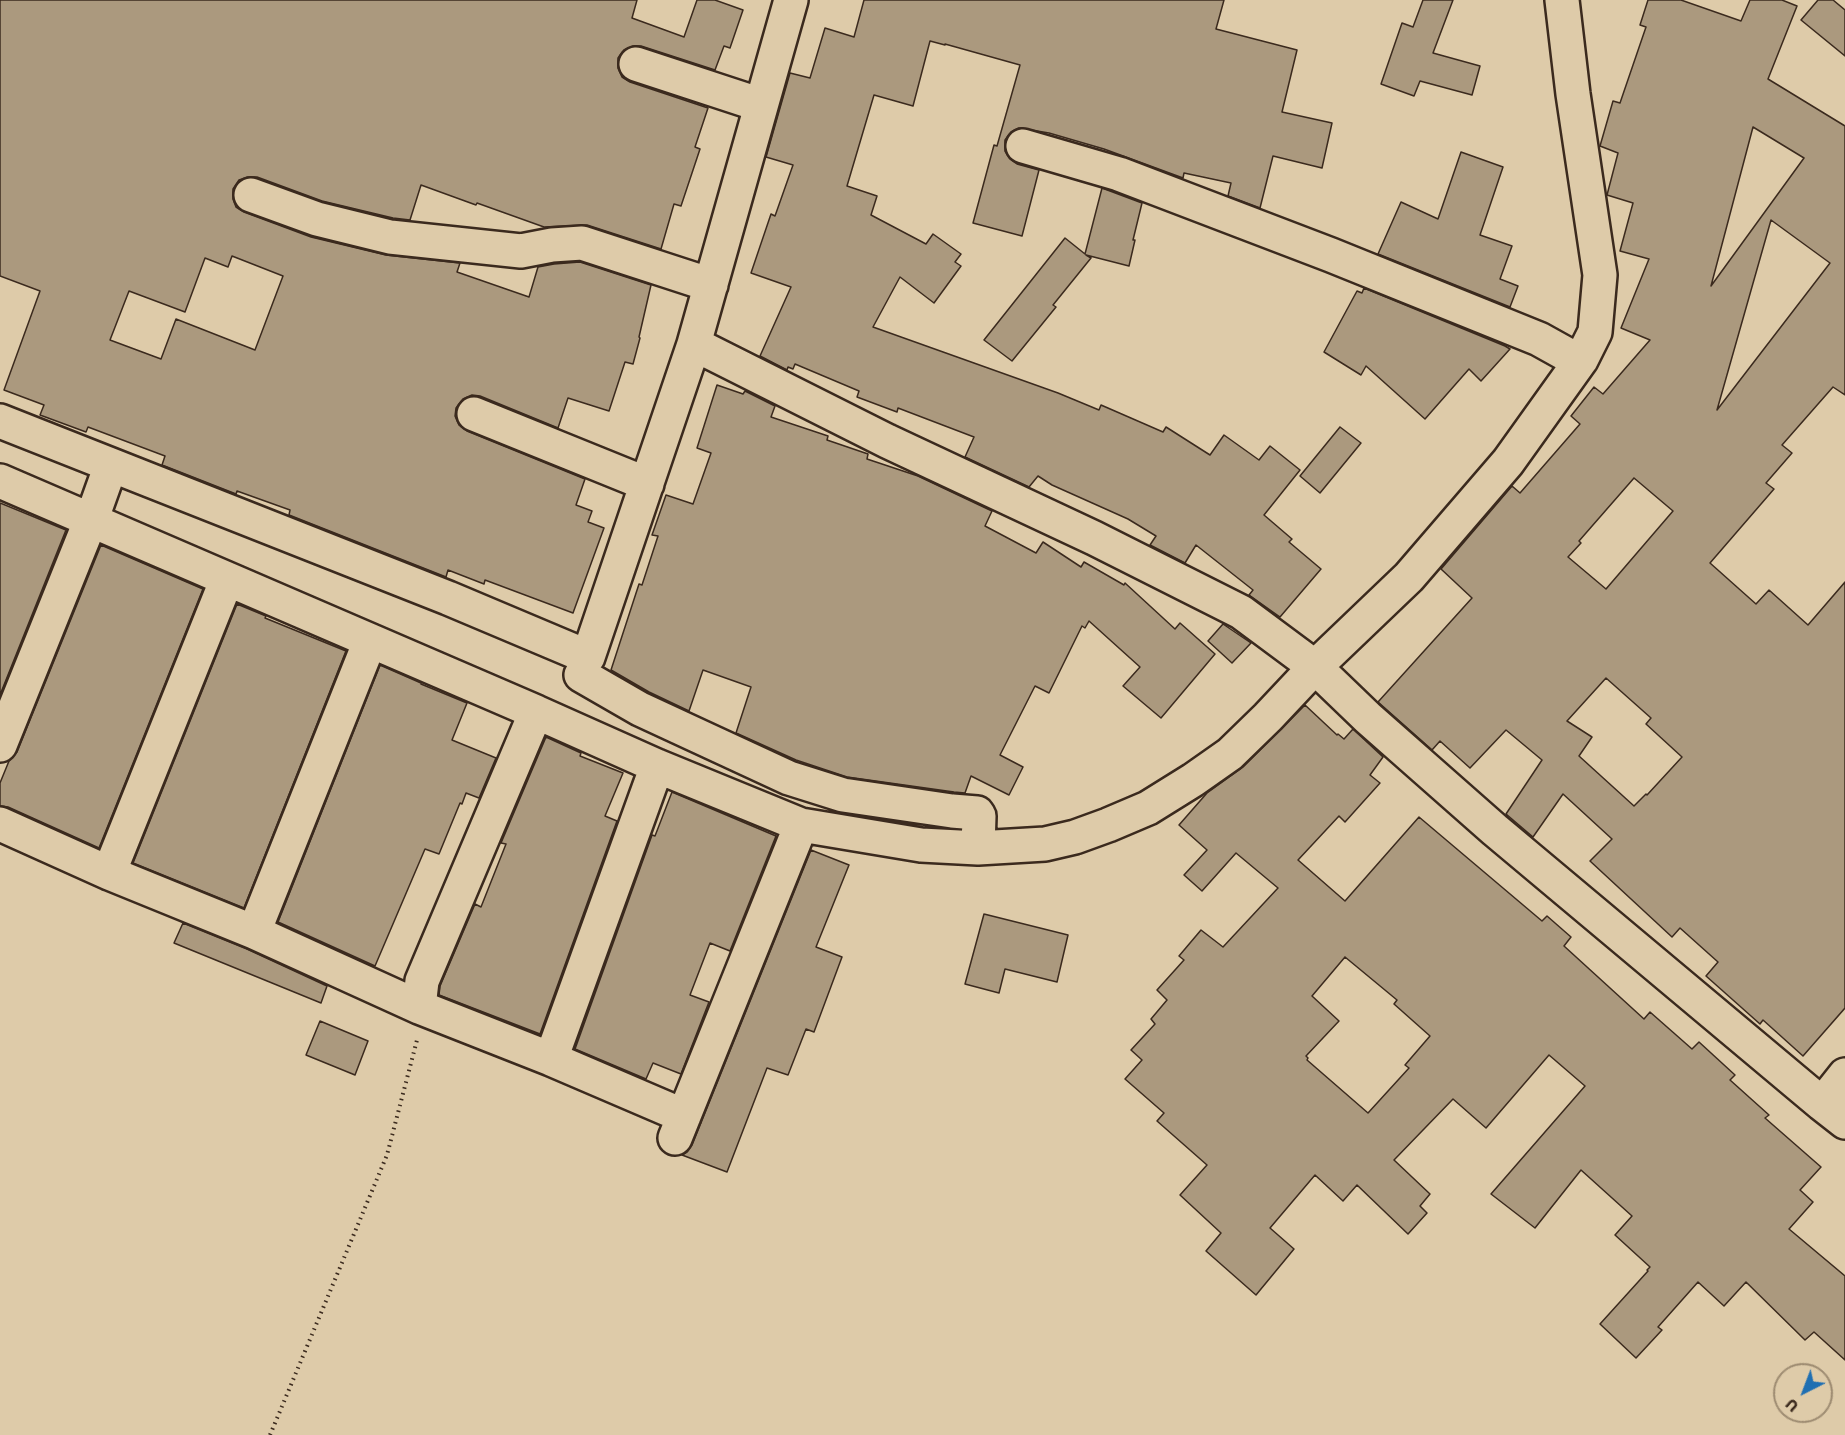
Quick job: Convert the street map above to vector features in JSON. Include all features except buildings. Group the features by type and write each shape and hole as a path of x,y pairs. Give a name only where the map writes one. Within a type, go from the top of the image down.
{"street":[{"path":"419,1007 422,981 568,693 647,484 694,344 791,0"},
{"path":"0,481 100,494 448,598 657,766 801,825 921,845 978,835 1045,844 1075,837 1148,808 1230,754 1268,717 1313,666 1409,577 1508,462 1562,351 1595,332 1600,274 1573,94 1562,0"},
{"path":"636,64 761,105"},
{"path":"1023,146 1119,174 1331,255 1562,351"},
{"path":"251,195 317,219 390,237 521,251 552,245 582,243 711,285"},
{"path":"694,344 887,441 1094,538 1241,612 1313,666 1368,718 1504,838 1833,1113 1845,1075"},
{"path":"474,414 647,484"},
{"path":"0,421 100,494 227,579 370,640 568,693 640,708 789,778 843,795 977,813 978,835"},
{"path":"0,745 100,494"},
{"path":"110,873 227,579"},
{"path":"254,932 370,640"},
{"path":"551,1059 657,766"},
{"path":"0,824 110,873 254,932 419,1007 551,1059 680,1127 801,825"}],"path":[{"path":"270,1435 387,1155 418,1033 419,1007"}]}
